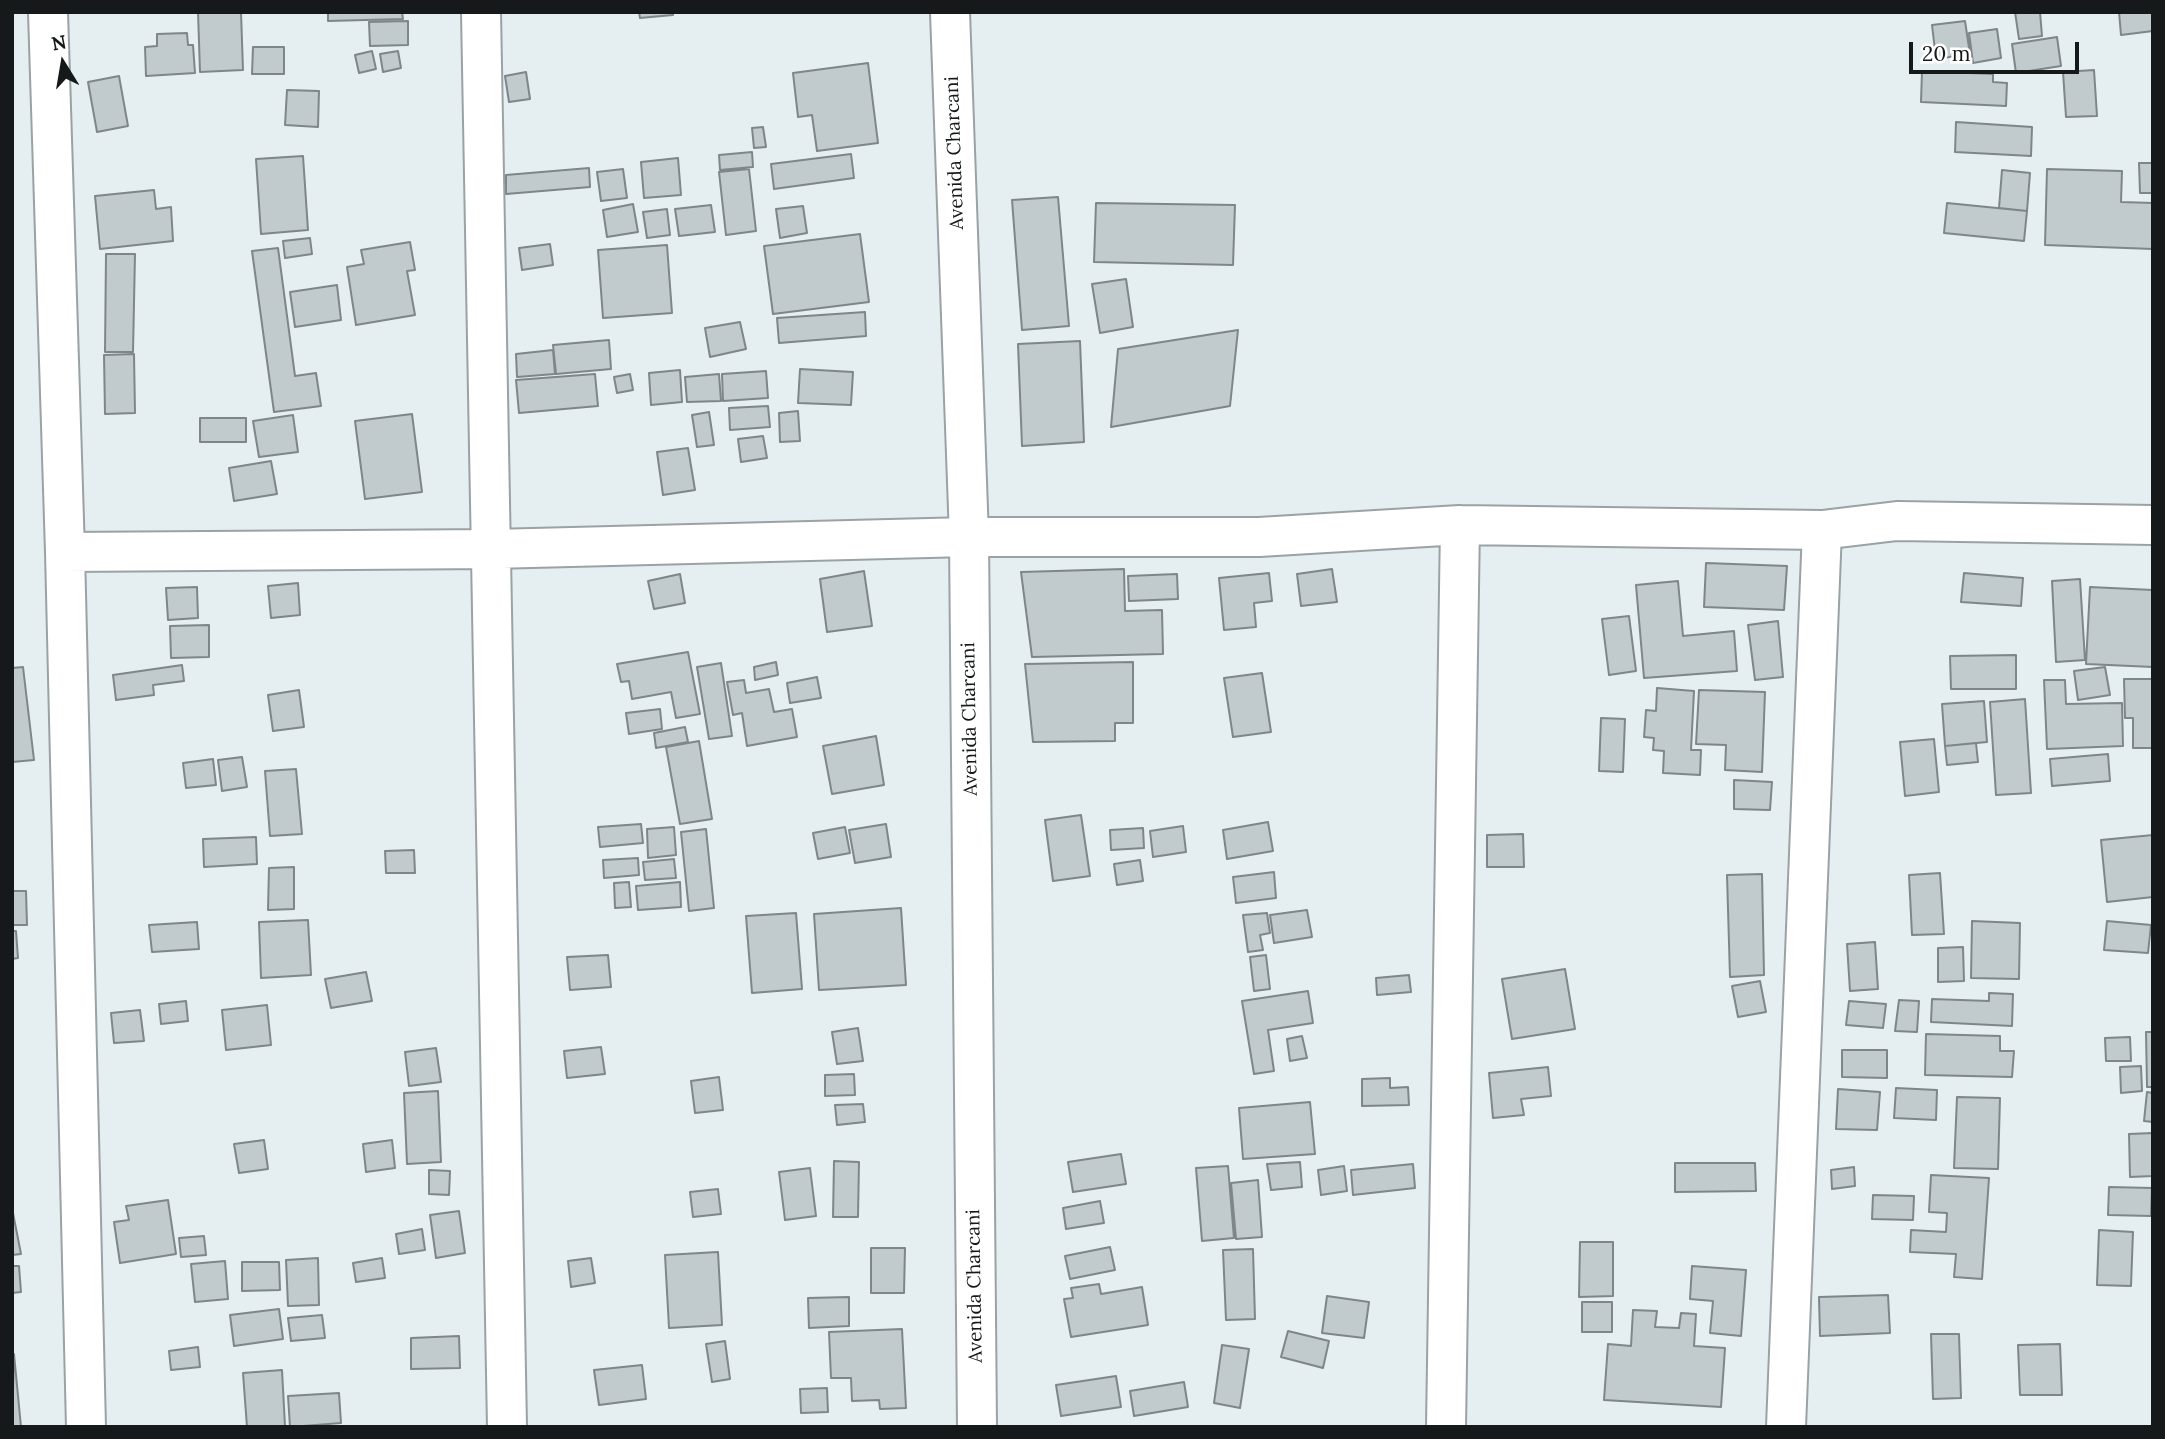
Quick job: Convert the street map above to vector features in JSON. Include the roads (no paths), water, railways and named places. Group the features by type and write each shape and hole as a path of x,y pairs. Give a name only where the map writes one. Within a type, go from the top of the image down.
{"street":[{"path":"48,12 65,552 86,1427"},
{"path":"481,12 507,1427"},
{"name":"Avenida Charcani","path":"950,12 969,537 977,1427"},
{"path":"65,552 492,549 969,537 1259,537 1460,524 1822,530 1897,521 2153,525"},
{"path":"1446,1427 1460,524"},
{"path":"1786,1427 1822,530"}]}
